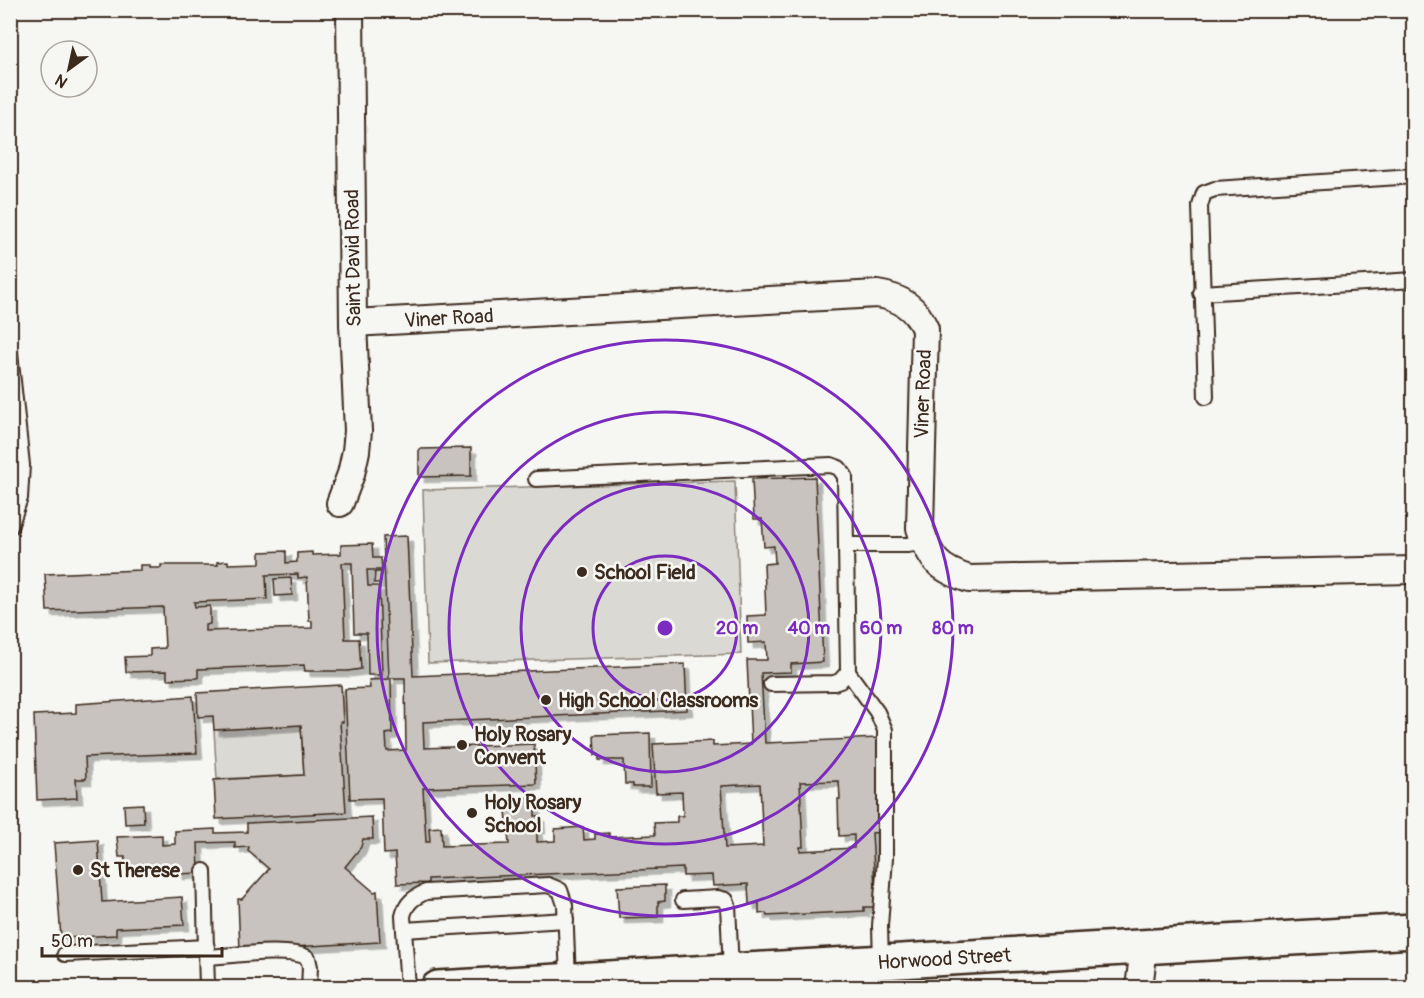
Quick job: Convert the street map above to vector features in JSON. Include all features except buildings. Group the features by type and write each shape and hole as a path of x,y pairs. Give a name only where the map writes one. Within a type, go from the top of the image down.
{"main road":[{"name":"Horwood Street","path":"438,987 567,984 731,971 863,971 1143,947 1413,932"}],"street":[{"name":"Saint David Road","path":"340,503 354,462 358,431 353,323 350,10"},
{"name":"Viner Road","path":"353,323 877,294 894,297 920,316 925,329 920,528 927,550 938,564 953,574 969,579 1413,570"},
{"path":"1139,987 1143,947"}],"lane":[{"path":"1206,397 1200,206 1204,193 1215,189 1413,176"},
{"path":"1201,293 1413,280"},
{"path":"10,353 22,465 20,498 10,527"},
{"path":"536,479 831,465 839,468 845,476 848,672 877,712 885,730 885,858 880,926 863,971"},
{"path":"846,545 908,545 924,542"},
{"path":"771,684 834,682 840,681 848,672"},
{"path":"204,871 207,987"},
{"path":"408,987 403,916 407,906 417,896 426,892 548,885 560,890 565,905 567,984"},
{"path":"683,900 718,898 726,900 731,971"},
{"path":"404,930 566,920"},
{"path":"65,954 207,952 302,955 308,958 310,965 309,987"}],"shaded area":[{"name":"School Field","path":"735,481 741,654 428,663 423,490"},
{"path":"301,725 304,775 217,779 214,730"}],"place":[{"name":"School Field","path":"582,572"},
{"name":"High School Classrooms","path":"546,700"},
{"name":"Holy Rosary Convent","path":"462,745"},
{"name":"Holy Rosary School","path":"472,813"},
{"name":"St Therese","path":"78,870"}]}
